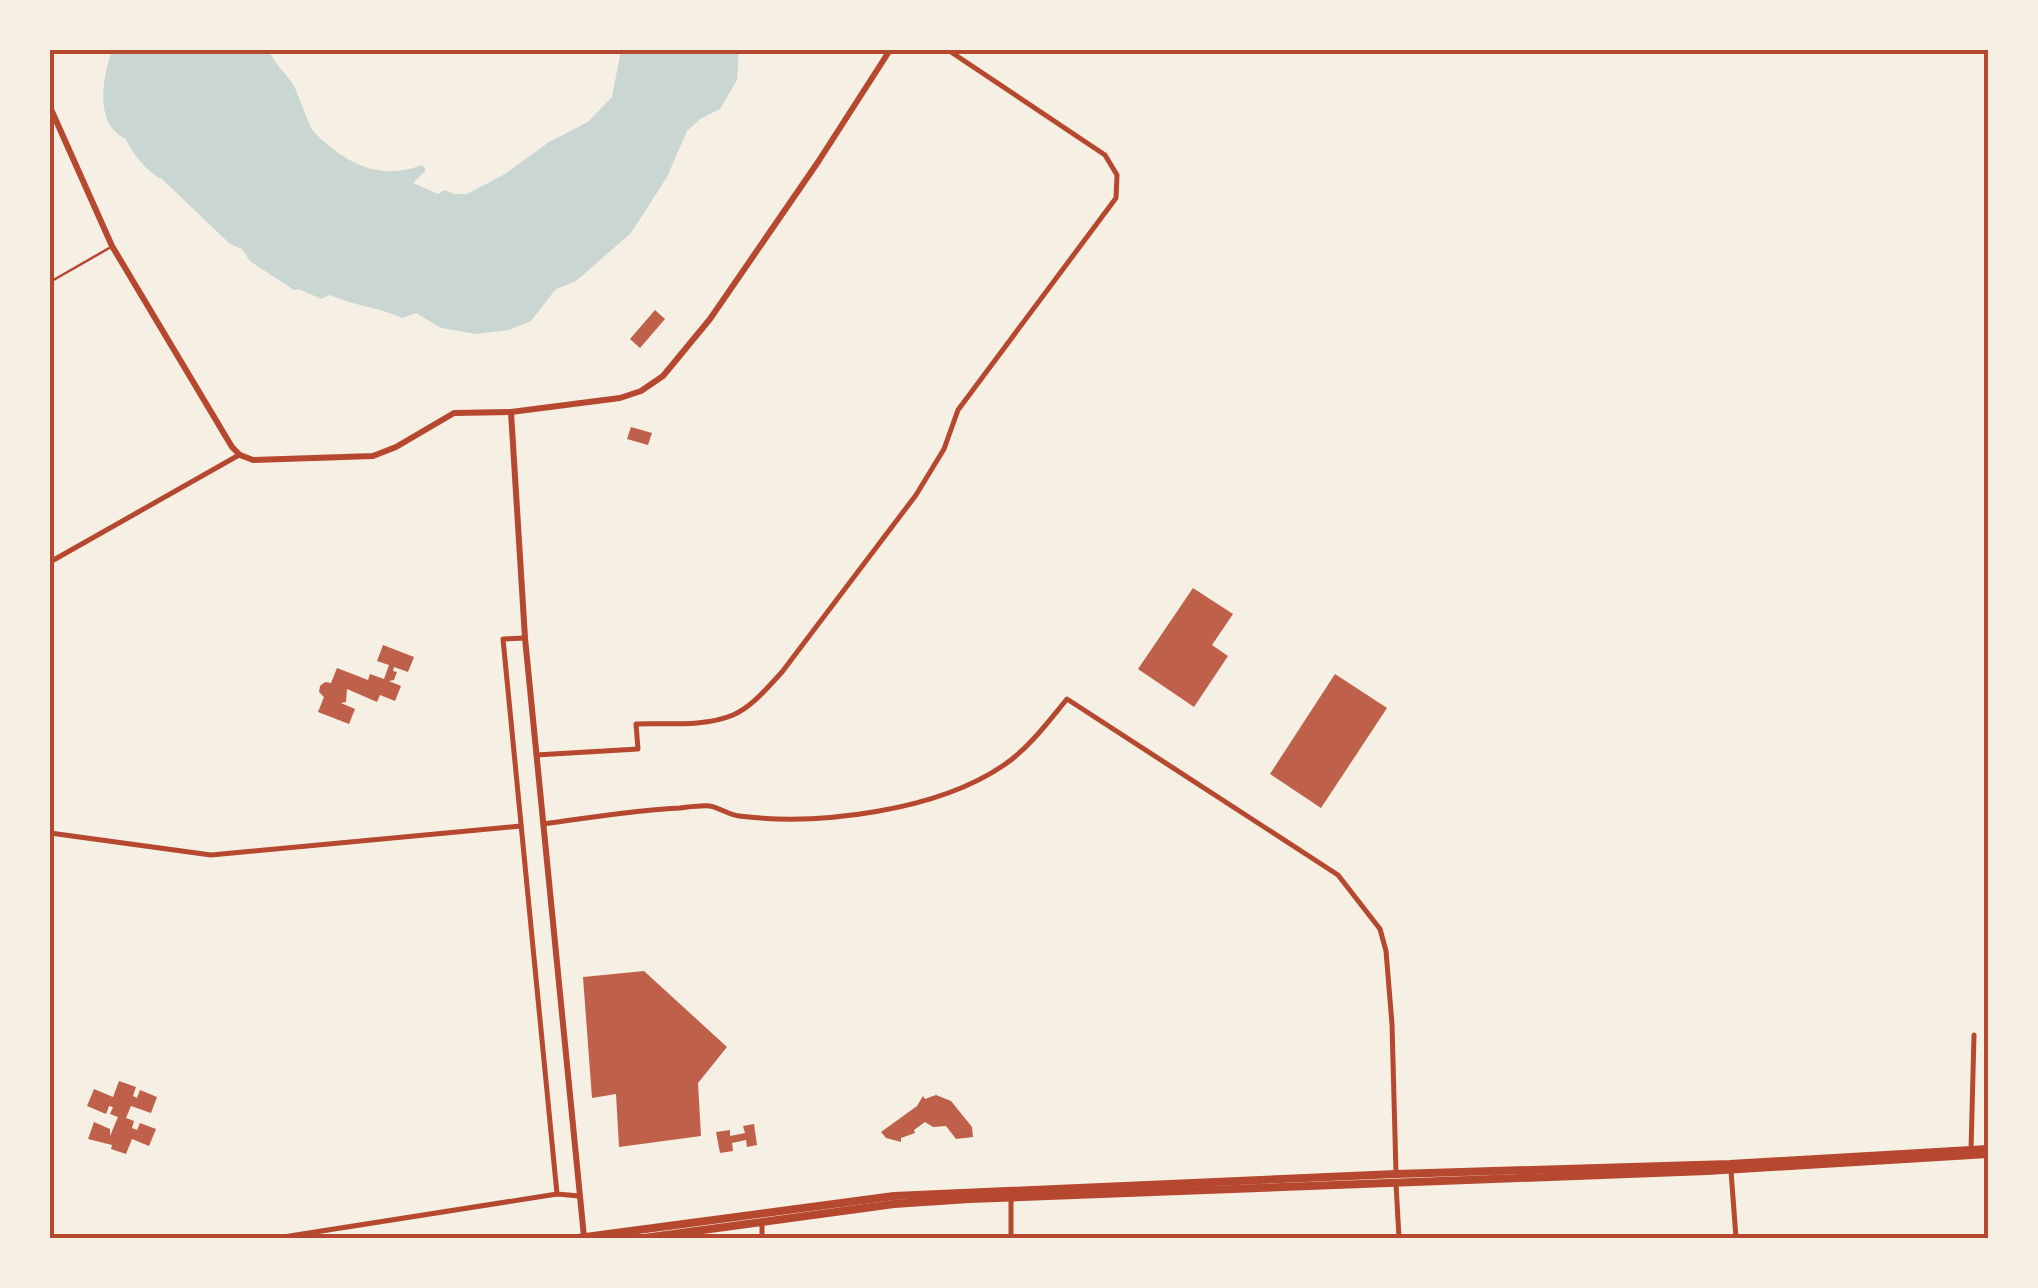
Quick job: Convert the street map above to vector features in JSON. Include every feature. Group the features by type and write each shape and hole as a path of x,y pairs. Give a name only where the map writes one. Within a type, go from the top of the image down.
{"main road":[{"path":"1730,1167 1988,1152"},
{"path":"644,1238 894,1196 1730,1167 1988,1152"},
{"path":"581,1237 762,1219"}],"street":[{"path":"50,562 240,455 271,461 373,456 396,448 454,413 511,412 620,398 641,391 662,376 710,319 890,50"},
{"path":"536,755 638,749 636,724 709,721 735,715 758,697 782,672 916,495 944,449 958,410 1116,198 1118,175 1106,155 948,50"},
{"path":"50,106 112,246 240,455"},
{"path":"511,412 524,638 581,1237"},
{"path":"524,638 504,639 558,1194"},
{"path":"543,824 710,806 736,816 777,817 841,815 908,806 966,787 1006,764 1030,743 1067,699 1338,875 1380,929 1386,952 1392,1024 1399,1238"},
{"path":"50,833 211,855 521,826"},
{"path":"1972,1150 1974,1035"},
{"path":"1730,1167 1736,1238"},
{"path":"277,1238 558,1194 578,1196"},
{"path":"1010,1194 1011,1238"},
{"path":"762,1219 762,1238"}],"lane":[{"path":"50,282 112,246"}],"shaded area":[{"path":"112,50 269,50 295,88 313,131 337,152 377,170 406,170 422,165 426,170 413,183 438,194 445,190 467,194 588,122 612,97 621,50 739,50 737,80 720,109 687,131 667,177 631,233 576,281 556,289 531,321 509,330 476,334 441,328 416,313 402,318 330,295 321,299 294,290 250,261 242,249 230,244 146,168 109,123 103,99"}],"building":[{"path":"655,310 665,319 640,348 630,339"},
{"path":"631,427 652,433 648,445 627,439"},
{"path":"1193,588 1233,614 1212,645 1228,656 1194,707 1138,669"},
{"path":"383,645 414,657 408,672 394,667 397,672 394,680 389,681 401,686 395,701 380,695 377,702 347,689 346,702 341,703 355,709 349,724 318,712 324,697 320,686 331,683 337,668 368,680 370,674 384,679 389,665 377,661"},
{"path":"1335,674 1387,708 1321,808 1270,774"},
{"path":"644,971 727,1047 698,1083 701,1136 619,1147 616,1094 592,1098 583,977"},
{"path":"119,1081 136,1087 133,1096 137,1098 140,1090 157,1097 151,1113 131,1106 126,1118 134,1121 132,1128 137,1130 140,1123 156,1129 149,1146 132,1139 126,1154 111,1149 112,1145 88,1139 94,1122 110,1129 110,1136 118,1117 110,1114 113,1107 109,1106 106,1114 87,1106 94,1089 113,1097"},
{"path":"936,1095 951,1101 972,1127 973,1137 956,1139 946,1126 933,1127 925,1122 915,1133 901,1138 901,1142 886,1138 881,1132 917,1106 923,1096 925,1099"},
{"path":"754,1124 757,1145 747,1147 746,1140 732,1143 733,1151 720,1153 716,1132 730,1130 730,1136 745,1133 743,1126"}]}
